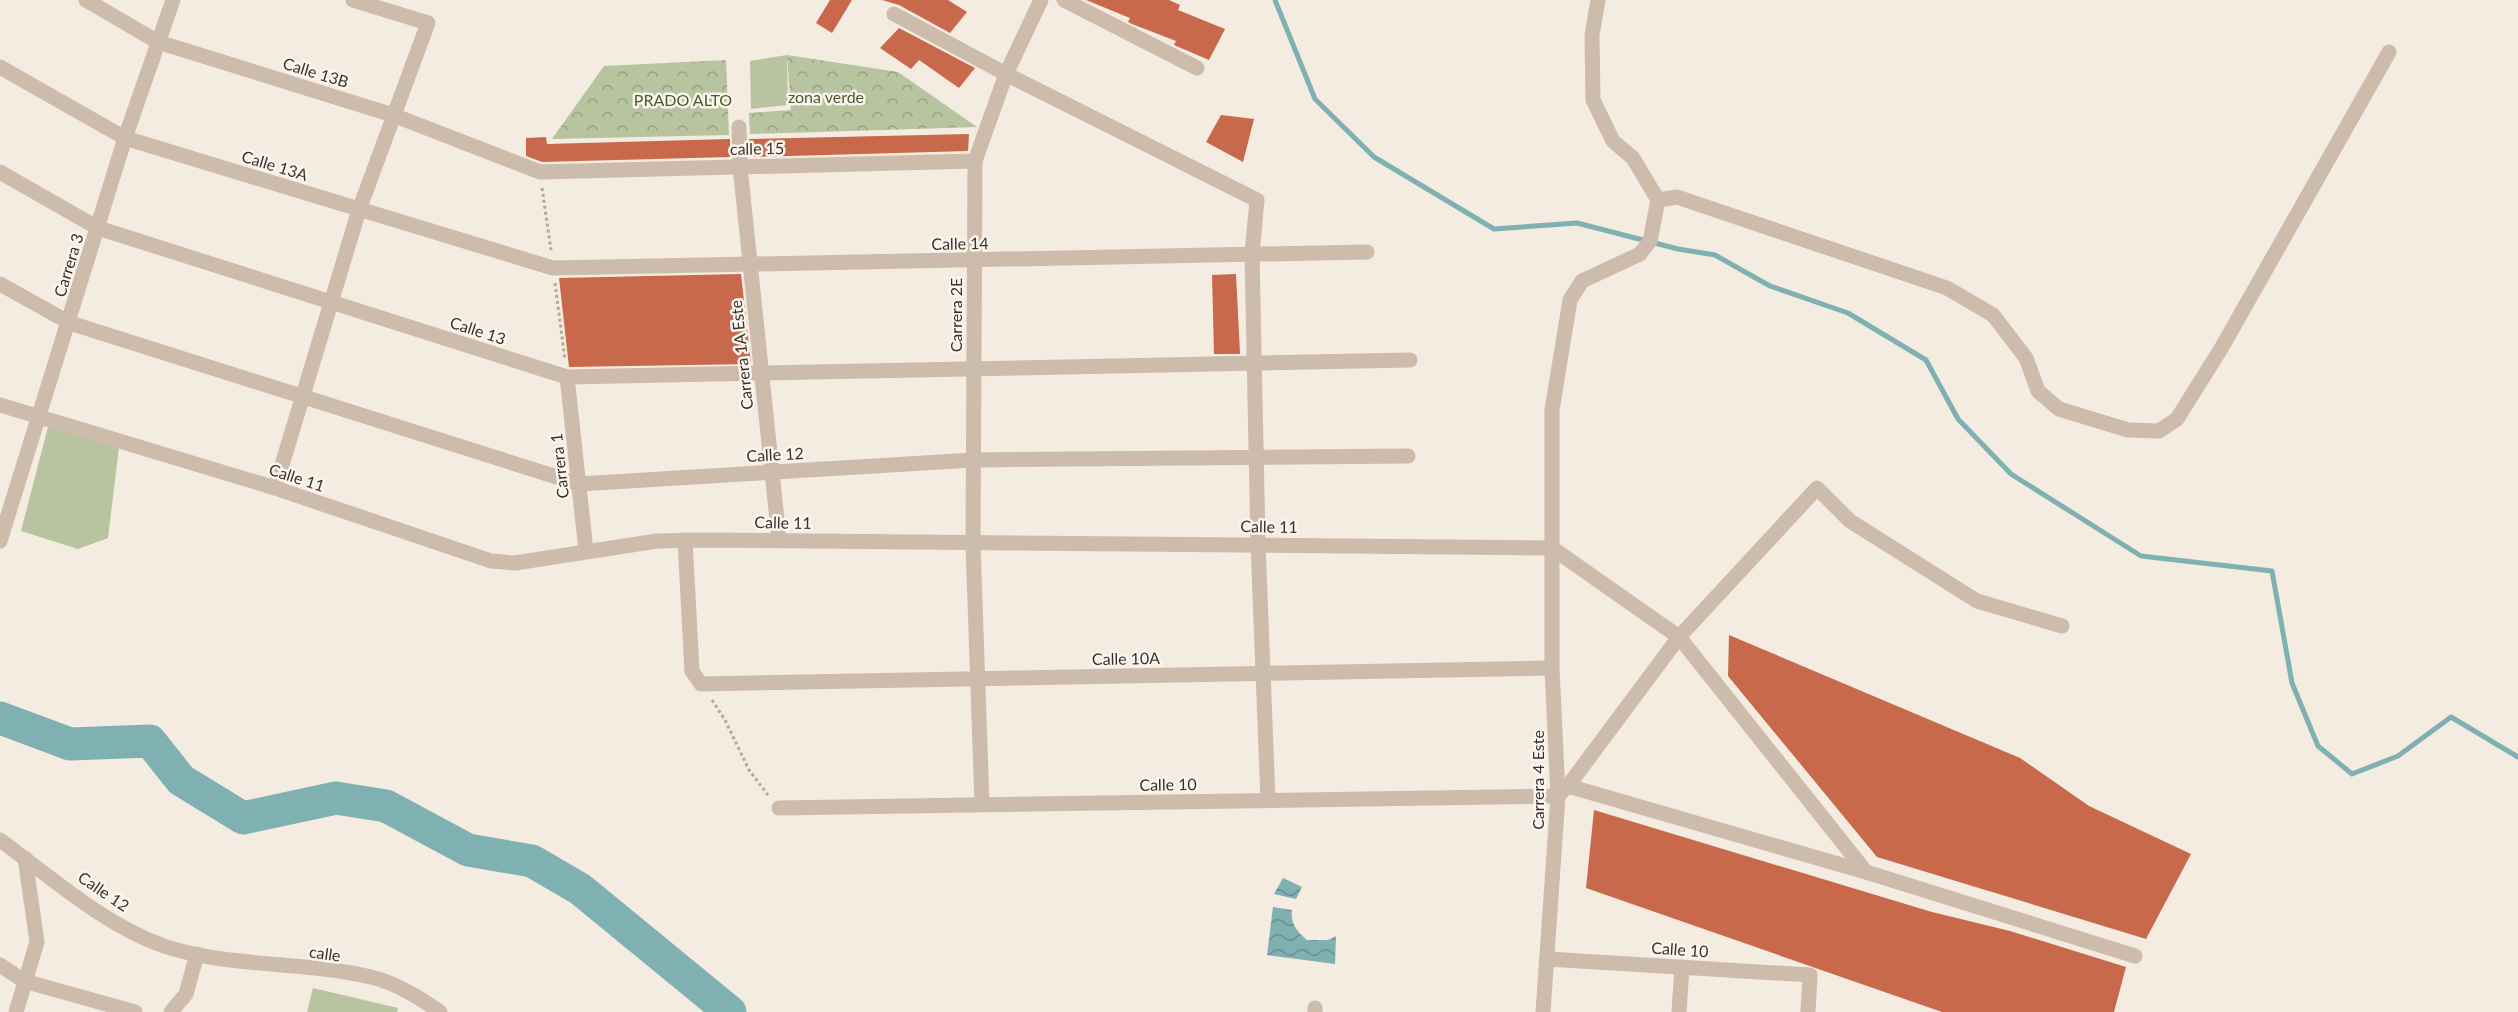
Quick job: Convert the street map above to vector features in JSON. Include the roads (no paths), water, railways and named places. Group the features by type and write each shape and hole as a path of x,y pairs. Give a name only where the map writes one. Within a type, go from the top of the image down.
{"street":[{"name":"Calle 13B","path":"86,0 159,42 393,115 540,172"},
{"name":"Carrera 3","path":"0,541 70,323 125,138 173,0"},
{"path":"275,489 359,210 428,23 353,0"},
{"name":"Carrera 2E","path":"982,804 973,544 975,161 1006,74 1041,0"},
{"path":"1064,0 1197,68"},
{"path":"1598,0 1592,35 1593,100 1613,141 1633,158 1658,200 1677,197 1947,288 1993,315 2026,358 2038,391 2059,409 2128,430 2159,431 2177,419 2222,347 2389,52"},
{"path":"894,14 1006,74 1257,200 1252,254 1258,543 1268,800"},
{"name":"Calle 13A","path":"0,67 125,138 553,268"},
{"name":"Carrera 1A Este","path":"739,127 740,167 779,539"},
{"name":"calle 15","path":"540,172 975,161"},
{"name":"Calle 13","path":"0,172 98,228 567,377 1410,360"},
{"name":"Carrera 4 Este","path":"1543,1012 1563,791 1552,668 1552,410 1570,300 1582,281 1640,254 1650,241 1658,200"},
{"name":"Calle 14","path":"553,268 1367,252"},
{"path":"0,284 70,323 579,484"},
{"name":"Carrera 1","path":"567,377 586,551"},
{"name":"Calle 11","path":"0,405 275,489 491,561 515,563 586,551 685,540 779,539 973,544 1258,543 1552,548"},
{"name":"Calle 12","path":"579,484 973,460 1408,456"},
{"path":"1563,791 1679,637 1818,488 1850,522 1977,601 2062,626"},
{"name":"Calle 10A","path":"685,540 692,671 701,684 1552,668"},
{"path":"1552,548 1679,637 1866,872"},
{"name":"Calle 10","path":"778,808 1268,800 1563,791 1866,872 2135,956"},
{"name":"Calle 12","path":"0,840 111,920 165,946 197,954"},
{"path":"16,1012 37,942 25,858"},
{"path":"171,1012 186,994 197,954"},
{"name":"calle","path":"197,954 371,977 422,999 440,1012"},
{"name":"Calle 10","path":"1548,958 1810,975 1809,1012"},
{"path":"0,965 24,981 135,1012"},
{"path":"1679,1012 1682,967"}],"water":[{"path":"1283,878 1302,887 1296,899 1274,894"},
{"path":"1273,907 1292,910 1295,927 1307,940 1328,940 1336,936 1335,964 1267,955"}],"waterway":[{"path":"1275,0 1315,99 1374,157 1494,229 1577,223 1678,249 1715,255 1770,286 1848,313 1926,360 1958,419 2011,474 2141,556 2272,571 2292,683 2318,746 2352,774 2398,756 2451,717 2518,757"},
{"path":"0,718 70,744 150,741 181,780 243,818 336,798 386,806 468,850 532,861 580,889 730,1012"}],"park label":[{"name":"zona verde","path":"826,96"},
{"name":"PRADO ALTO","path":"683,99"}]}
